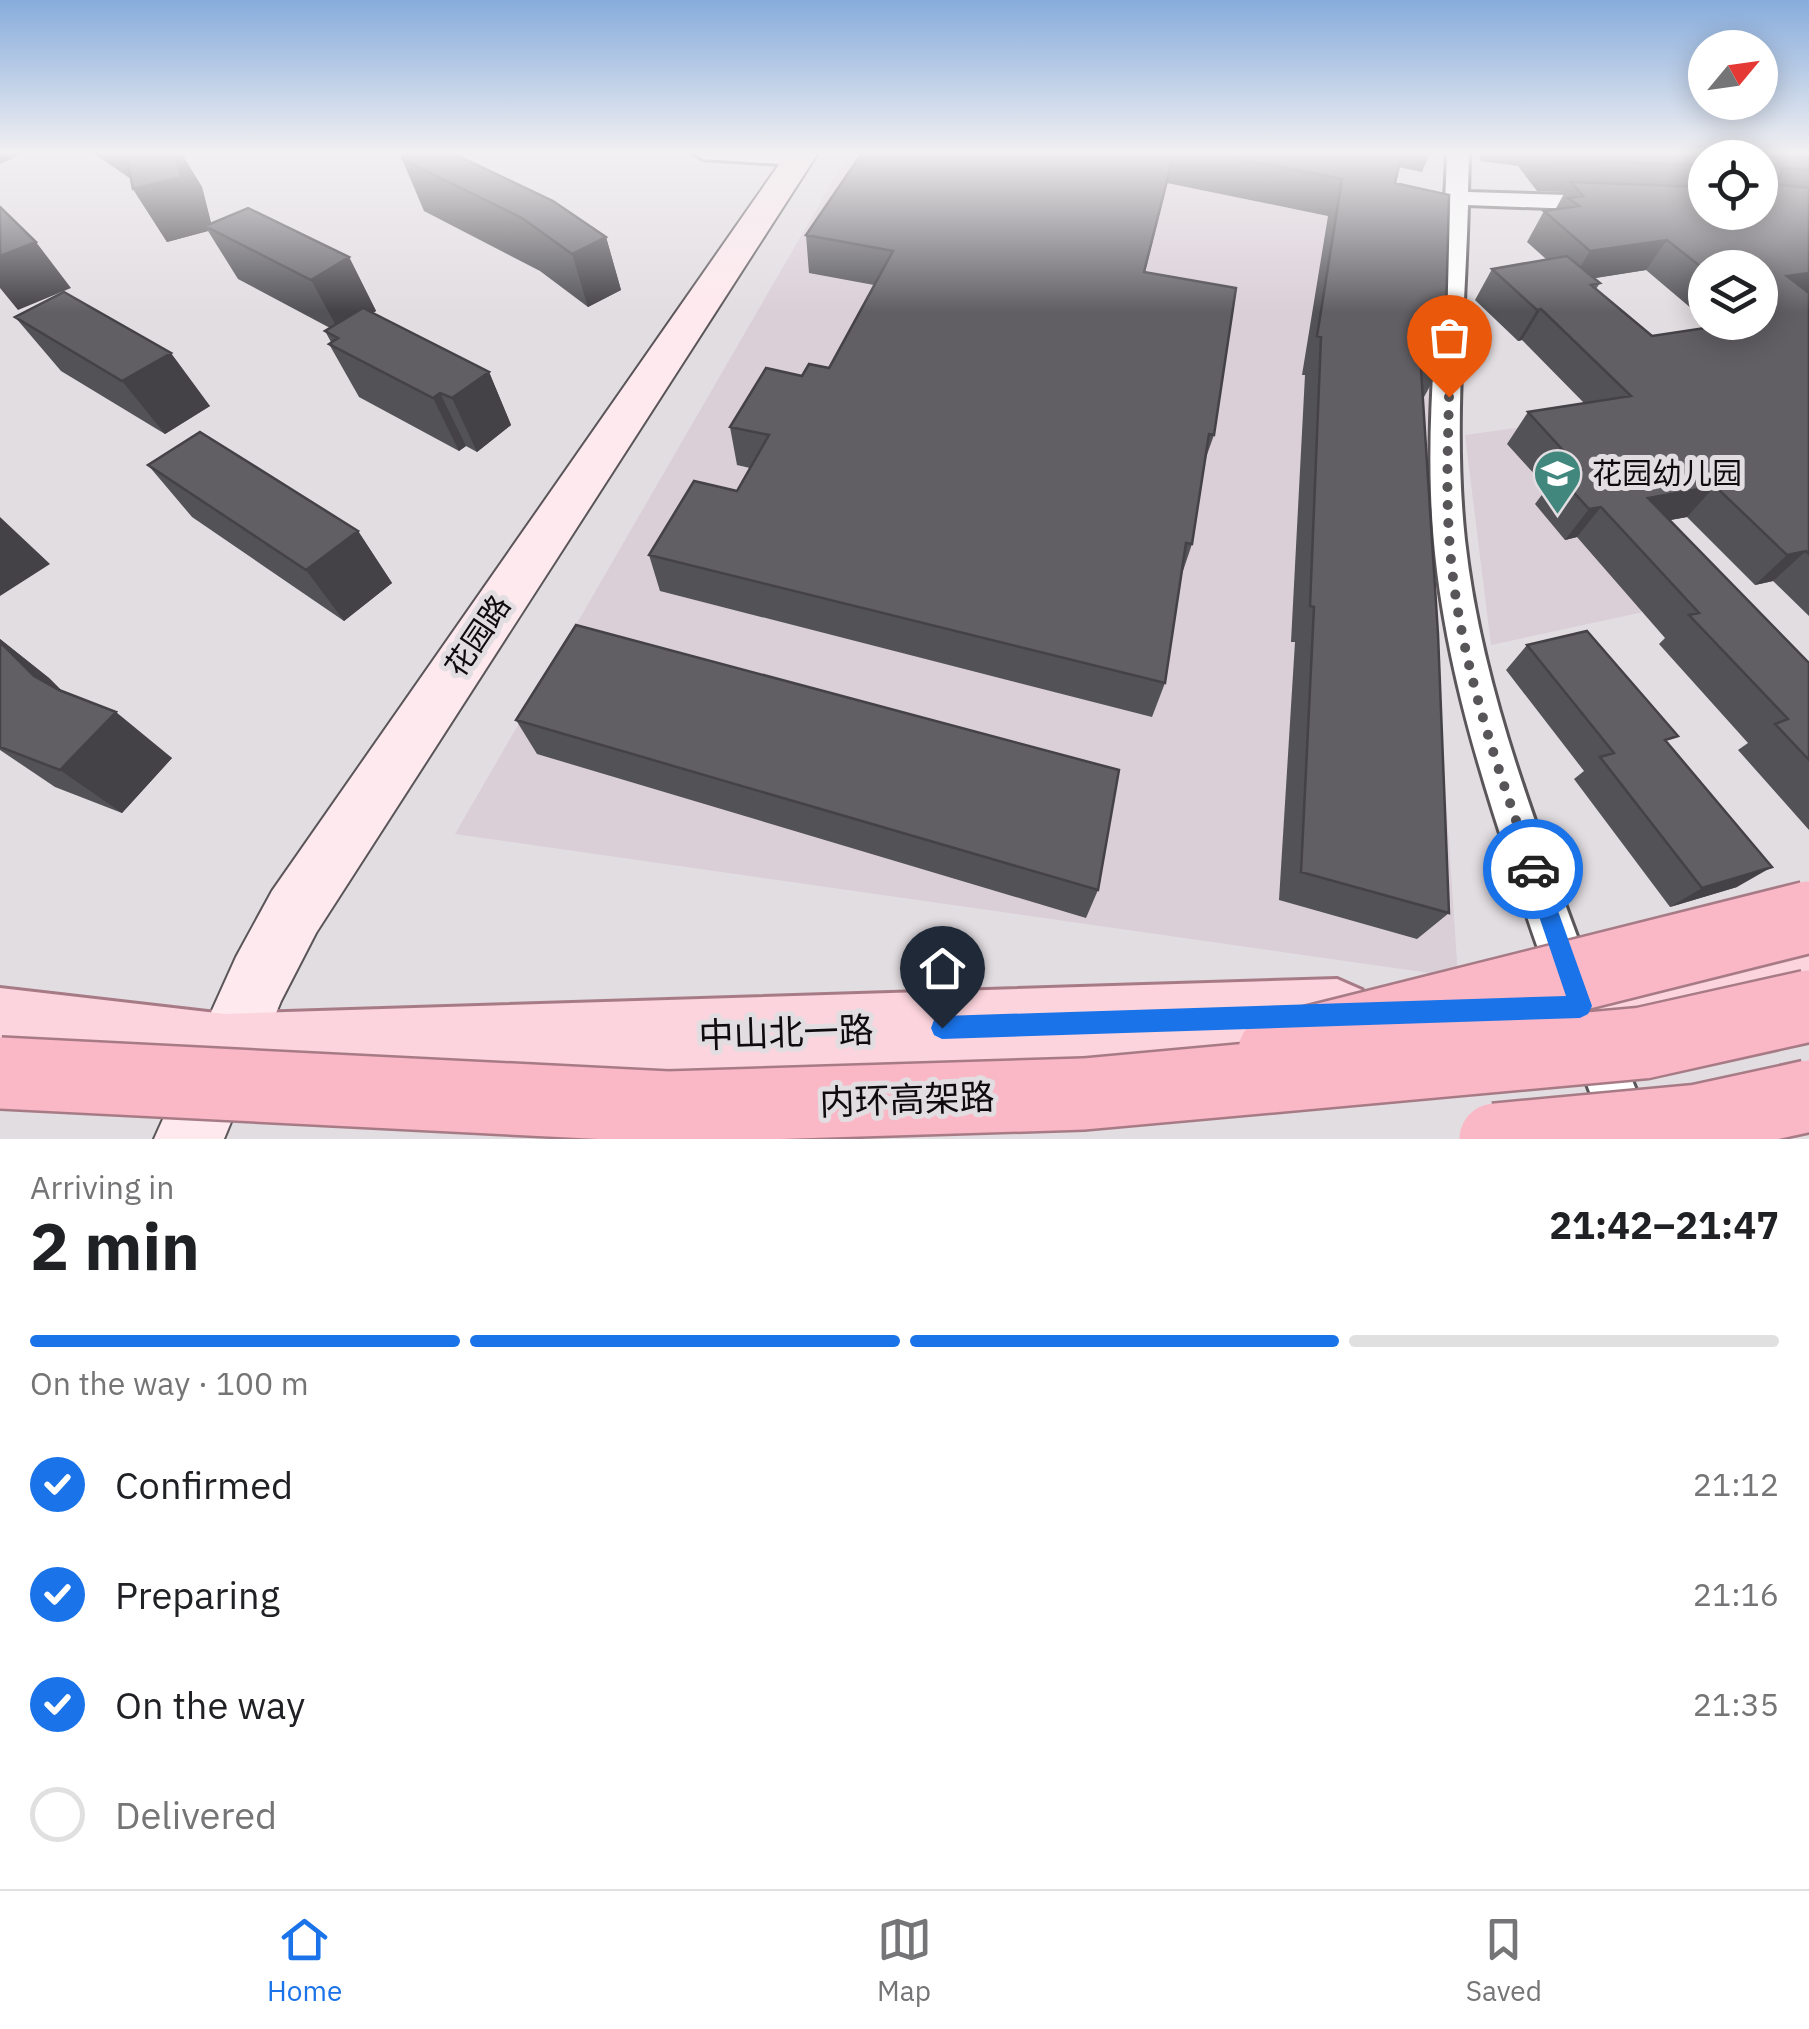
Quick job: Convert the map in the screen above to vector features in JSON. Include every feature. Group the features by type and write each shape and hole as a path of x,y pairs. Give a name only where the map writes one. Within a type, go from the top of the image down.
{"highway":[{"path":"1084,1094 1212,1067 1809,916"},
{"name":"内环高架路","path":"0,1073 668,1107 1084,1094 1643,1043 1809,1006"},
{"path":"1495,1139 1699,1120 1809,1096"}],"main road":[{"name":"花园路","path":"189,1139 224,1051 294,912 765,206"},
{"name":"中山北一路","path":"0,1024 224,1051 1580,1006 1809,962"}],"street":[{"path":"1458,206 1447,465 1449,538 1459,608 1487,736 1580,1006 1632,1139"}],"shaded area":[{"path":"818,206 1424,206 1443,210 1424,469 1458,977 455,834"},
{"name":"花园幼儿园","path":"1553,423 1713,597 1491,645 1465,435"}],"building":[{"path":"498,206 561,206 606,237 572,254 522,218"},
{"path":"826,206 1161,206 1144,272 1236,288 1214,435 1209,434 1192,544 1186,543 1165,683 649,555 694,481 737,491 769,435 730,427 766,368 802,376 809,364 829,368 893,251 806,235"},
{"path":"1338,206 1449,206 1445,359 1420,354 1438,634 1449,913 1301,872 1314,607 1310,606 1321,337 1317,336"},
{"path":"1578,206 1688,206 1688,230 1778,230 1778,206 1809,206 1809,273 1787,276 1809,293 1809,554 1806,551 1787,555 1715,486 1648,498 1809,663 1809,760 1775,724 1788,719 1689,615 1699,613 1601,507 1589,509 1557,474 1581,470 1528,412 1631,396 1541,309 1537,310 1492,269 1567,256 1600,283 1591,285 1652,336 1688,331 1688,340 1778,340 1778,250 1688,250 1688,257 1667,240 1590,251 1544,211"},
{"path":"0,207 36,242 0,256"},
{"path":"248,208 349,257 311,280 205,226"},
{"path":"64,292 171,353 122,381 15,317"},
{"path":"363,308 489,372 452,398 440,393 433,398 329,344 338,338 325,331"},
{"path":"200,432 358,531 306,570 148,465"},
{"path":"576,625 1119,770 1098,890 516,720"},
{"path":"1587,631 1678,736 1665,740 1772,867 1702,888 1600,757 1614,753 1527,645"},
{"path":"0,642 34,676 116,712 60,770 0,747"}],"way so far":[{"path":"1449,397 1449,538 1470,670 1487,736 1533,869"}],"place":[{"name":"花园幼儿园","path":"1557,516"}],"route":[{"path":"942,1028 1580,1006 1533,869"}]}
